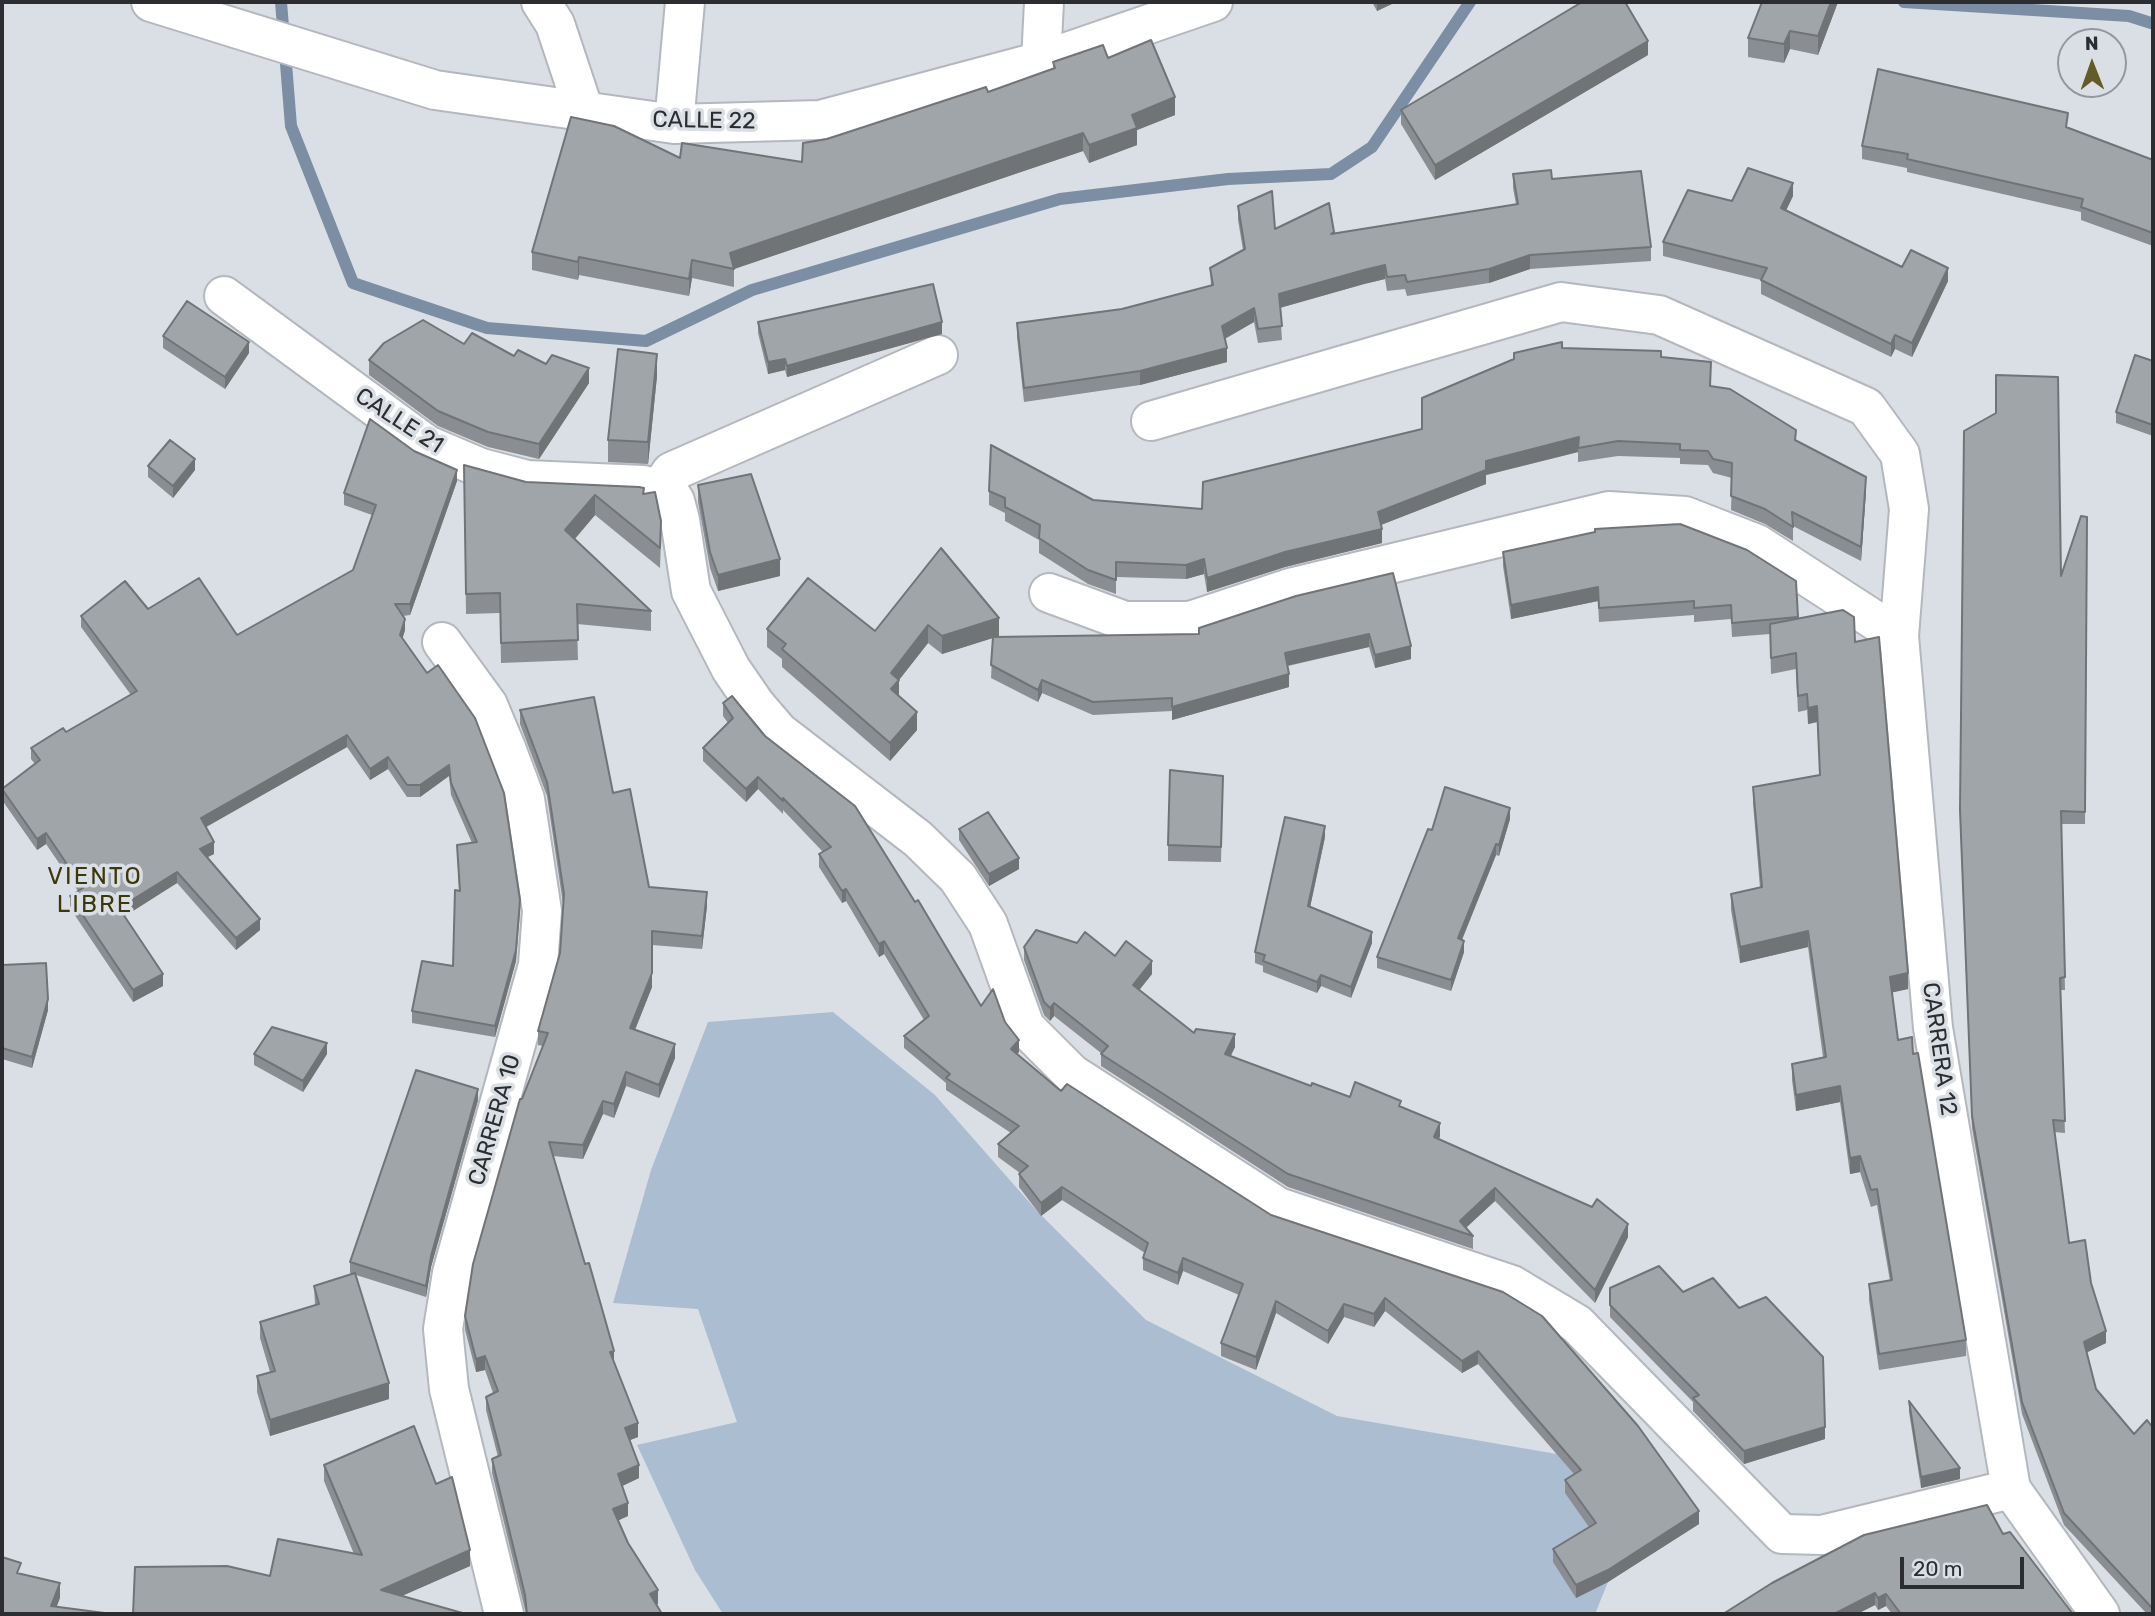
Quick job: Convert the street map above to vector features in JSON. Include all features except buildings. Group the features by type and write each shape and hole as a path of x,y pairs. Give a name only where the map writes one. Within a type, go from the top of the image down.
{"street":[{"name":"CALLE 22","path":"151,2 435,90 674,124 820,120 1041,61 1213,2"},
{"path":"541,2 555,24 584,111"},
{"path":"674,124 685,2"},
{"path":"1041,61 1044,2"},
{"name":"CALLE 21","path":"224,296 426,445 481,468 527,480 651,487"},
{"name":"CARRERA 12","path":"1152,421 1561,302 1659,314 1866,407 1900,454 1909,509 1899,636 1933,1028 2011,1489 2099,1614"},
{"path":"651,487 671,472 938,355"},
{"path":"651,487 670,493 675,501 691,591 731,669 755,704 779,732 918,839 958,878 988,924 1025,1027 1072,1074 1278,1206 1512,1285 1577,1324 1738,1493 1782,1534 1822,1535 2011,1489"},
{"path":"1049,593 1125,621 1190,621 1290,588 1609,511 1685,516 1757,544 1899,636"},
{"name":"CARRERA 10","path":"442,642 488,705 506,748 524,799 542,911 538,965 452,1273 443,1329 449,1389 504,1614"}],"shaded area":[{"path":"833,1012 935,1095 1037,1211 1146,1320 1337,1416 1626,1466 1627,1535 1595,1614 723,1614 695,1570 637,1445 737,1422 698,1309 613,1303 651,1170 708,1022"}],"waterway":[{"path":"281,2 291,126 353,283 487,328 646,341 752,290 1060,199 1228,179 1331,174 1372,147 1470,2"},
{"path":"1904,2 2129,16 2151,23"}],"district":[{"name":"VIENTO LIBRE","path":"95,891"}]}
